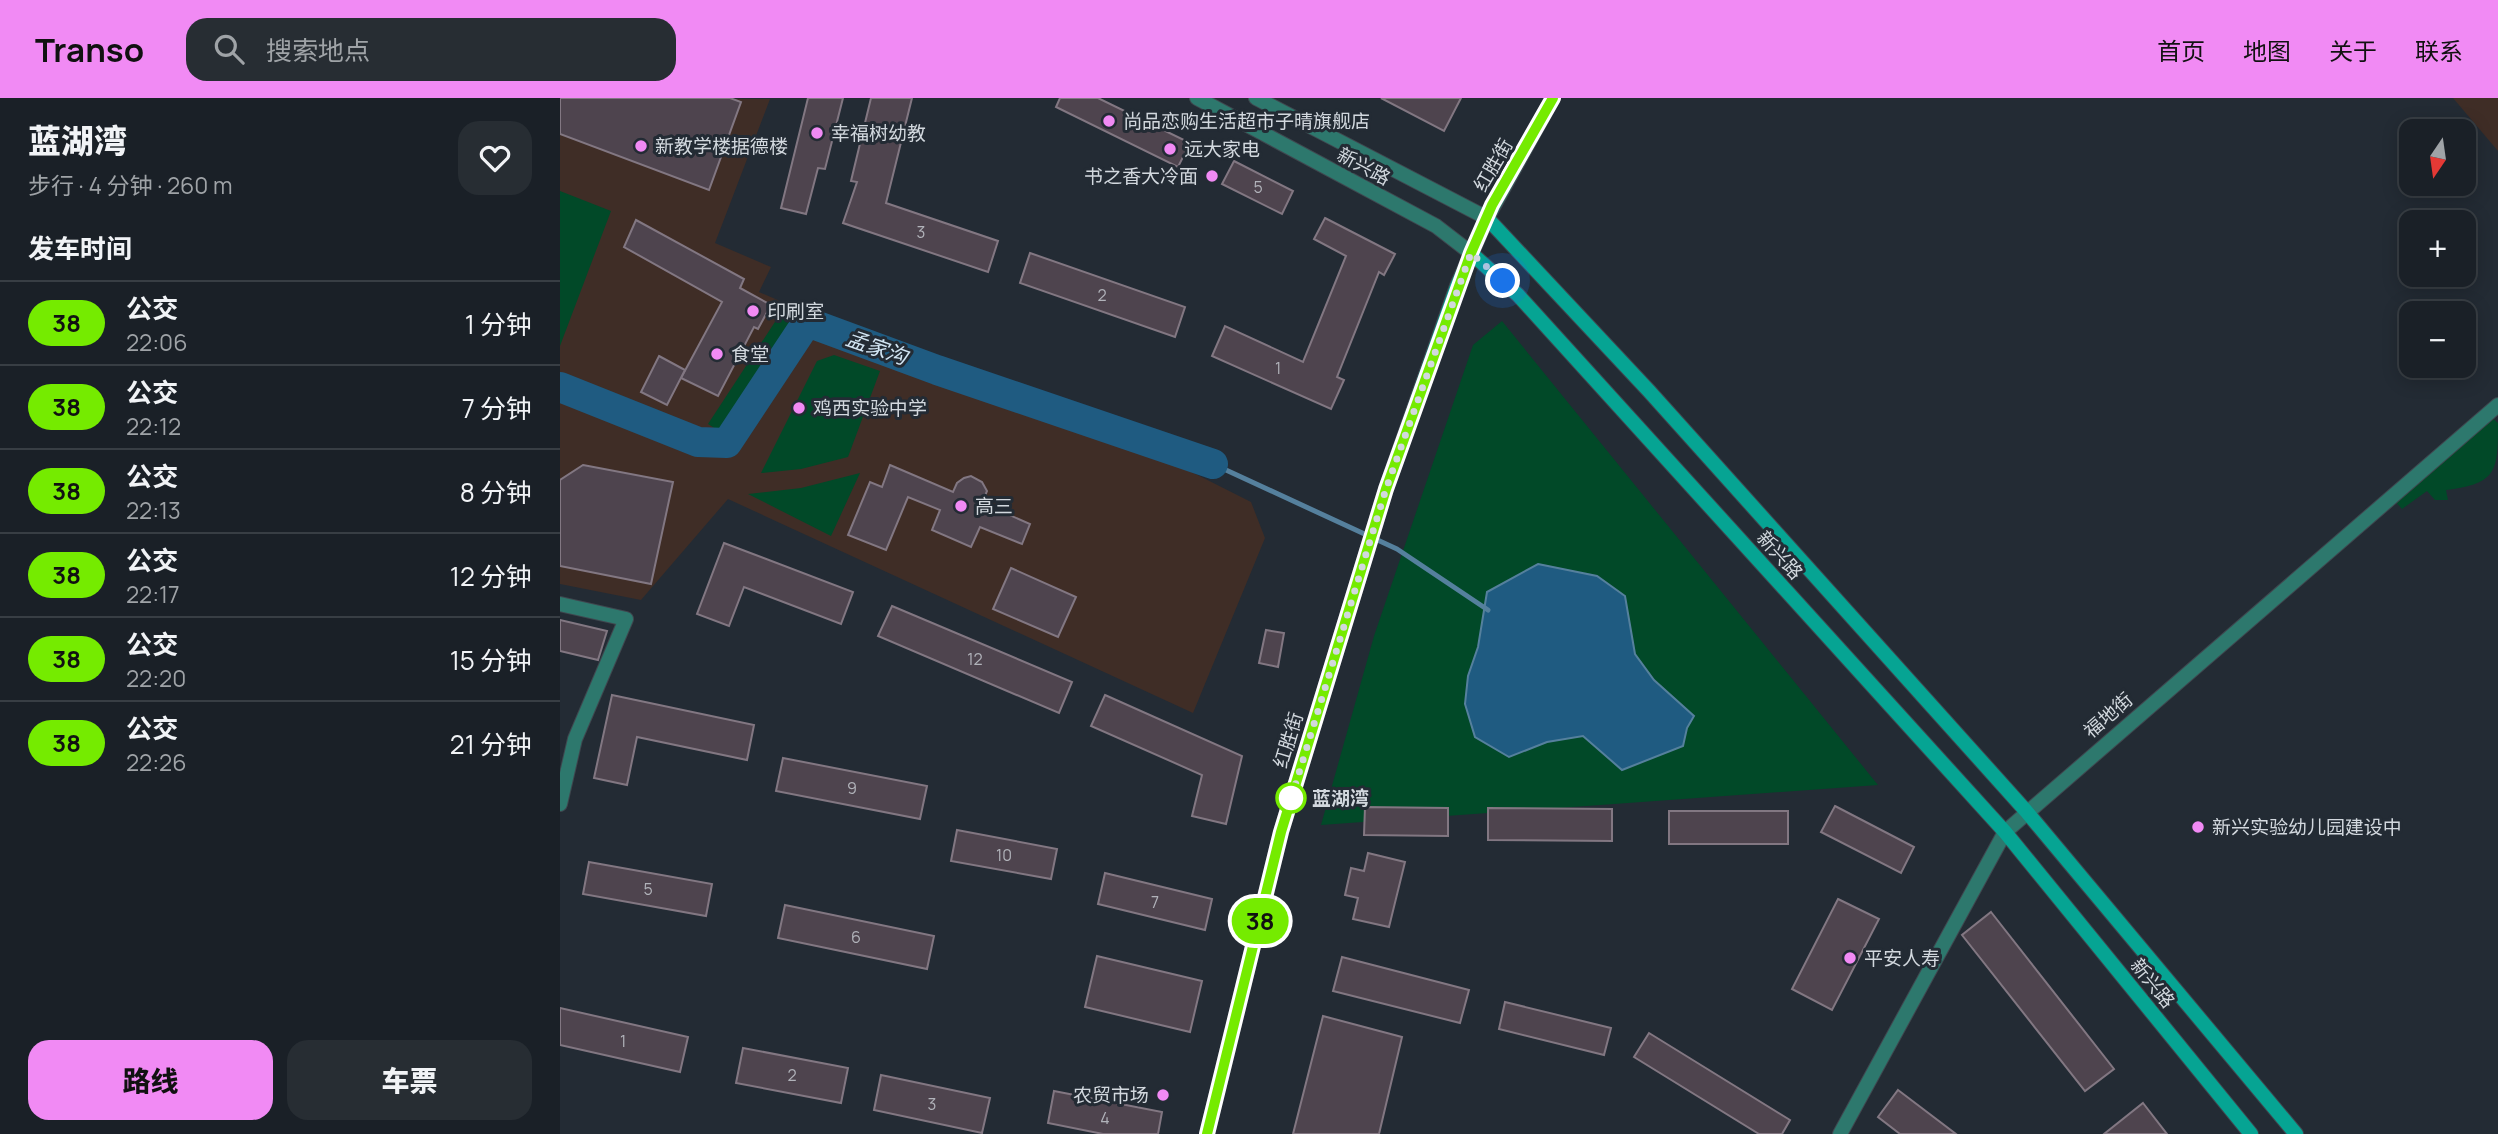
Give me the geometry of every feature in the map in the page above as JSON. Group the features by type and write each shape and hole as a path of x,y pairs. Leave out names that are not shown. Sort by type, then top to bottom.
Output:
{"main road":[{"name":"红胜街","path":"1386,489 1471,253 1487,218"},
{"name":"新兴路","path":"1487,218 1649,391 2026,811 2295,1134"},
{"name":"新兴路","path":"1471,253 1518,295 2005,832 2251,1134"}],"street":[{"name":"新兴路","path":"1197,98 1437,226 1471,253"},
{"name":"新兴路","path":"1256,98 1487,218"},
{"name":"红胜街","path":"1487,218 1553,98"},
{"name":"福地街","path":"1840,1134 2005,832 2026,811 2498,405"},
{"name":"红胜街","path":"1207,1134 1281,832 1349,602 1386,489"},
{"path":"560,604 626,619 575,739 561,796"}],"shaded area":[{"name":"鸡西实验中学","path":"560,98 770,99 715,243 771,267 759,292 780,301 807,322 1138,445 1251,502 1265,538 1193,713 728,499 641,600 560,584"},
{"path":"2453,98 2498,98 2498,151 2476,125 2476,119 2471,119"}],"green space":[{"path":"560,191 611,211 560,346"},
{"path":"788,302 805,311 724,434 708,424"},
{"name":"蓝湖湾","path":"1502,321 1878,785 1321,825 1374,636 1473,345"},
{"path":"834,355 880,371 848,457 801,469 761,473 817,361"},
{"path":"2490,416 2498,423 2497,452 2491,472 2485,479 2476,484 2446,490 2448,500 2435,500 2427,491 2402,509 2393,499"},
{"path":"860,473 831,536 748,494 801,488"}],"water":[{"path":"1538,564 1597,576 1625,596 1635,654 1654,680 1694,716 1687,728 1683,746 1622,770 1583,736 1547,742 1509,757 1475,737 1465,704 1468,676 1478,647 1487,592"}],"building":[{"path":"560,98 730,98 741,102 709,190 560,134"},
{"name":"幸福树幼教","path":"808,98 843,98 825,169 818,168 806,214 781,208"},
{"path":"871,98 912,98 886,203 998,241 988,272 843,223 857,182 851,181"},
{"path":"1060,98 1098,98 1190,143 1178,167 1056,107"},
{"path":"1381,98 1461,98 1444,131"},
{"path":"1234,161 1293,191 1282,214 1222,184"},
{"path":"1325,218 1395,254 1384,275 1379,272 1337,377 1344,380 1331,409 1212,356 1225,326 1303,362 1346,256 1314,239"},
{"path":"636,220 744,279 740,288 771,305 758,329 754,327 718,396 681,378 722,302 624,247"},
{"path":"1030,253 1185,307 1175,337 1020,283"},
{"path":"659,356 685,370 667,405 641,392"},
{"path":"583,465 673,482 651,584 560,566 560,480"},
{"path":"890,465 953,492 957,483 964,478 971,476 982,482 987,491 982,503 1030,524 1022,544 980,527 971,547 932,530 940,510 908,497 886,550 848,535 870,482 882,487"},
{"path":"724,543 853,592 841,624 744,587 729,626 697,614"},
{"path":"1011,568 1076,597 1058,637 993,609"},
{"path":"892,606 1072,682 1059,713 878,636"},
{"path":"560,620 607,631 598,660 560,651"},
{"path":"1266,630 1284,633 1278,667 1259,663"},
{"path":"612,695 754,725 747,760 637,737 627,785 594,778"},
{"path":"1105,695 1242,756 1226,824 1192,816 1202,775 1091,726"},
{"path":"783,758 927,786 920,819 776,791"},
{"path":"1835,806 1914,847 1901,873 1821,832"},
{"path":"1365,807 1448,808 1448,836 1364,835"},
{"path":"1488,808 1612,809 1612,841 1488,840"},
{"path":"1669,811 1788,811 1788,844 1669,844"},
{"path":"957,830 1057,849 1051,879 951,861"},
{"path":"1368,853 1405,862 1389,927 1353,919 1358,898 1345,895 1351,868 1364,871"},
{"path":"589,862 712,884 706,916 583,894"},
{"path":"1105,873 1212,899 1205,930 1098,904"},
{"path":"1838,899 1879,919 1832,1010 1792,989"},
{"path":"785,905 934,936 927,969 778,938"},
{"path":"1991,912 2114,1069 2085,1091 1962,935"},
{"path":"1097,956 1202,981 1190,1032 1085,1007"},
{"path":"1342,957 1469,990 1460,1023 1333,991"},
{"path":"1505,1002 1611,1028 1604,1055 1499,1029"},
{"path":"560,1008 688,1037 680,1072 560,1045"},
{"path":"1323,1016 1402,1037 1379,1134 1293,1134"},
{"path":"1649,1033 1790,1120 1782,1134 1759,1134 1634,1057"},
{"path":"743,1048 848,1068 841,1103 736,1083"},
{"path":"881,1075 990,1098 982,1133 874,1110"},
{"path":"1898,1090 1956,1134 1900,1134 1878,1117"},
{"path":"1054,1091 1162,1112 1158,1134 1103,1134 1048,1123"},
{"path":"2143,1103 2167,1134 2104,1134"}],"waterway":[{"name":"孟家沟","path":"560,387 698,442 727,443 807,322 937,370 1213,464"},
{"path":"1213,464 1397,549 1488,610"}],"bus line":[{"name":"38","path":"1207,1134 1281,832 1349,602 1386,489 1471,253 1492,205 1553,98"}],"place":[{"name":"尚品恋购生活超市子晴旗舰店","path":"1109,121"},
{"name":"幸福树幼教","path":"817,133"},
{"name":"新教学楼据德楼","path":"641,146"},
{"name":"远大家电","path":"1170,149"},
{"name":"书之香大冷面","path":"1212,176"},
{"name":"印刷室","path":"753,311"},
{"name":"食堂","path":"717,354"},
{"name":"鸡西实验中学","path":"799,408"},
{"name":"高三","path":"961,506"},
{"name":"蓝湖湾","path":"1291,798"},
{"name":"新兴实验幼儿园建设中","path":"2198,827"},
{"name":"平安人寿","path":"1850,958"},
{"name":"农贸市场","path":"1163,1095"}],"route":[{"path":"1291,798 1288,809 1349,602 1386,489 1471,253 1503,281"}]}
